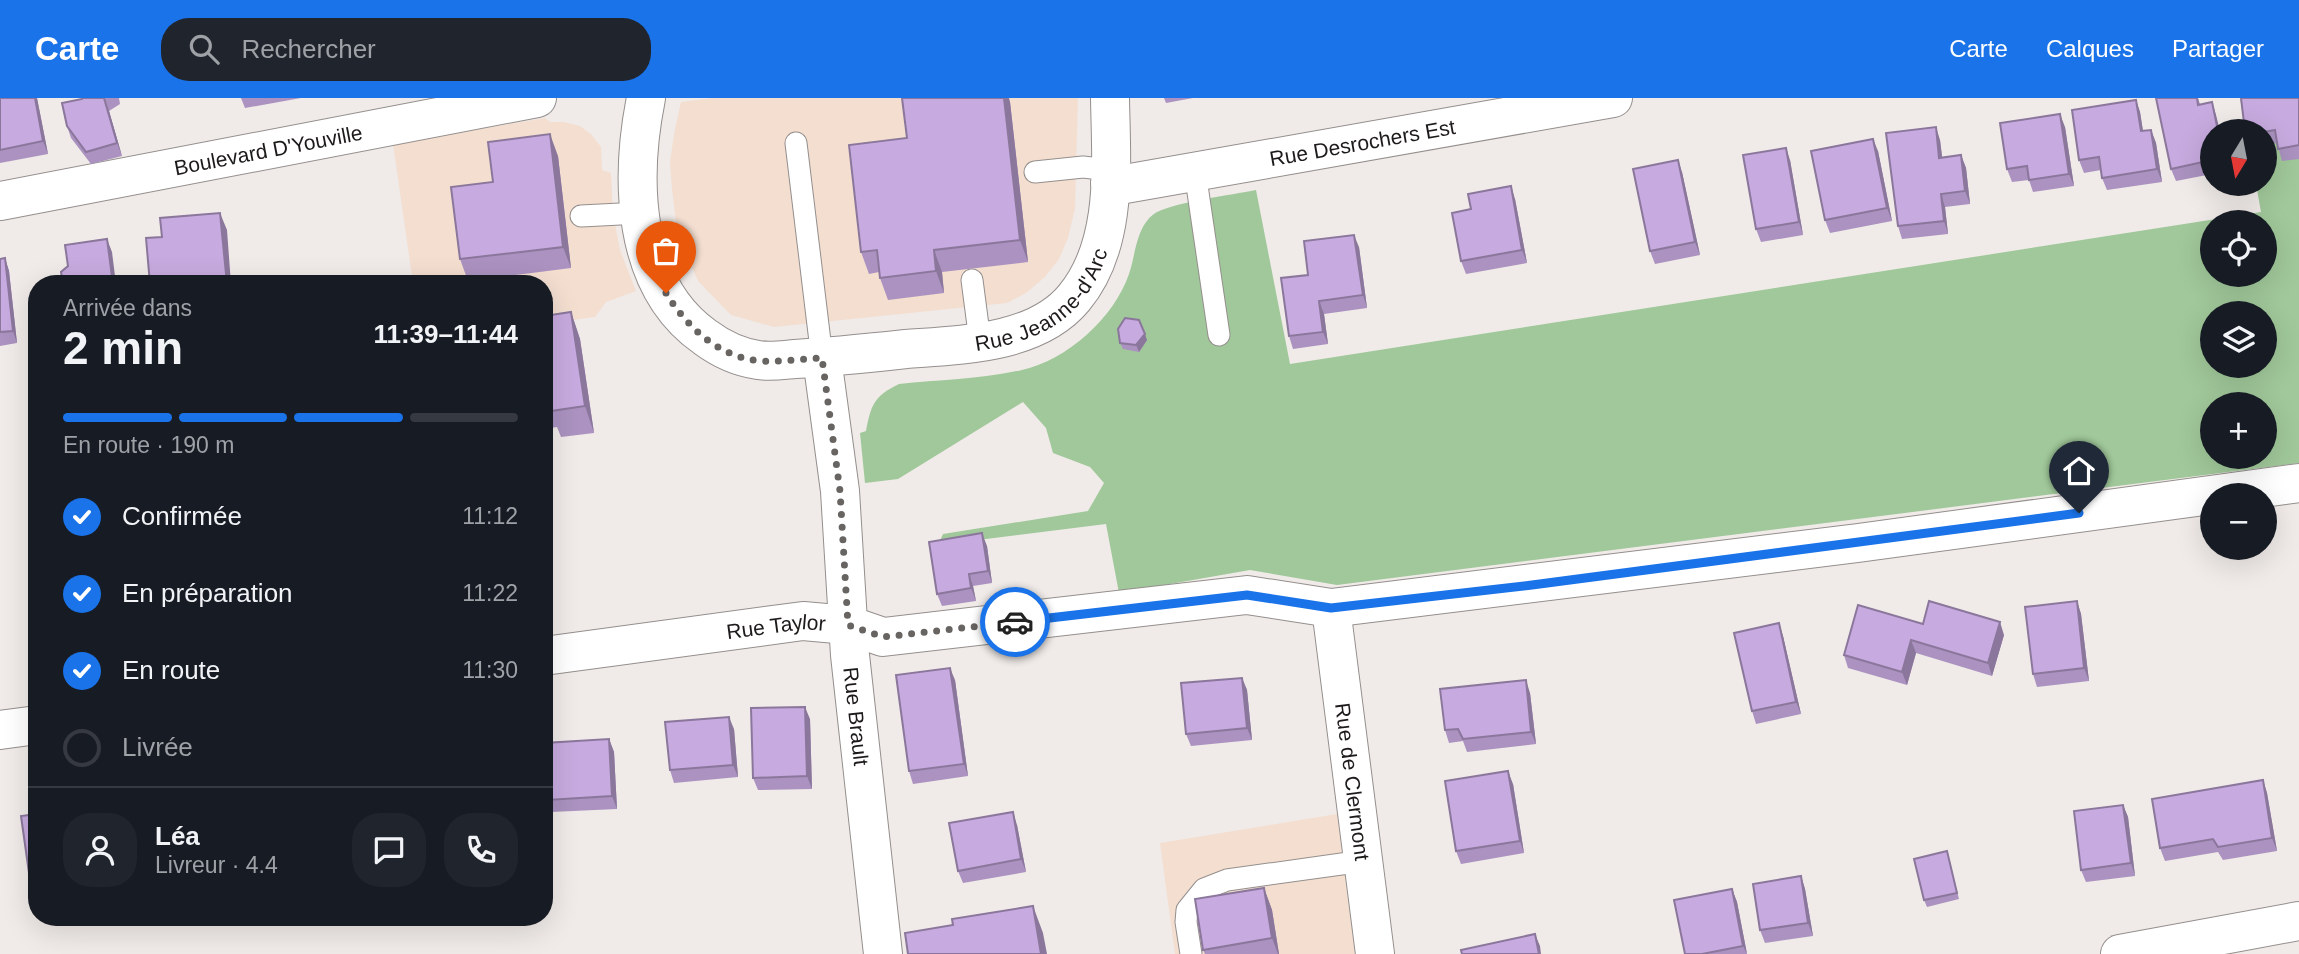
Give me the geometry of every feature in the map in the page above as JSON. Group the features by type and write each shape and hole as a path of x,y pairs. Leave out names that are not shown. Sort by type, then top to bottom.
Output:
{"street":[{"name":"Boulevard D'Youville","path":"0,201 537,98"},
{"path":"646,98 638,145 640,213 647,250 660,283 677,312 696,331 718,347 751,359 762,361 822,358"},
{"name":"Rue Jeanne-d'Arc","path":"822,358 980,341 1012,334 1051,318 1075,297 1100,253 1105,230 1110,176 1110,98"},
{"name":"Rue Desrochers Est","path":"1110,176 1125,184 1613,98"},
{"name":"Rue Brault","path":"822,358 840,491 848,625 883,954"},
{"name":"Rue Taylor","path":"553,655 803,621 848,625 883,637 1247,595 1331,608 1845,545 2299,483"},
{"name":"Rue de Clermont","path":"1331,608 1375,954"},
{"path":"0,730 28,726"},
{"path":"2120,954 2299,921"}],"lane":[{"path":"796,143 822,358"},
{"path":"1035,172 1083,167 1110,176"},
{"path":"1195,172 1219,335"},
{"path":"581,216 640,213"},
{"path":"972,280 980,341"},
{"path":"1191,954 1187,910 1204,888 1227,880 1363,861"}],"shaded area":[{"path":"713,98 1078,98 1075,208 1068,238 1059,259 1045,277 1026,293 1007,303 774,327 731,315 698,281 676,222 672,189 670,162 681,102"},
{"path":"545,118 550,122 580,126 591,134 601,147 602,170 611,173 613,214 620,250 636,291 606,302 595,317 553,323 553,275 412,275 393,144"},
{"path":"1337,814 1355,954 1175,954 1160,843"}],"green space":[{"path":"2240,98 2299,98 2299,463 2277,466 2277,392 2200,392 2200,469 2252,469 1337,585 1250,570 1119,593 1106,524 938,545 943,534 1088,511 1104,483 1090,467 1053,453 1046,428 1023,402 898,479 865,483 860,433 866,431 872,408 879,397 899,384 1007,373 1039,365 1056,357 1087,335 1112,306 1129,274 1138,240 1150,217 1177,205 1205,199 1256,190 1290,364 2200,222 2200,287 2277,287 2277,210 2261,210 2258,196 2277,196 2277,119 2244,119"}],"building":[{"path":"0,98 35,98 43,141 0,150"},
{"path":"82,98 104,98 117,143 86,152 67,126 62,103"},
{"path":"902,98 1004,98 1020,240 934,250 936,271 880,278 877,250 861,252 849,145 907,138"},
{"path":"2156,98 2197,98 2198,105 2212,102 2216,119 2200,119 2200,163 2171,169"},
{"path":"2241,98 2299,98 2299,145 2278,149 2277,119 2244,119"},
{"path":"2136,100 2141,131 2151,130 2157,169 2102,178 2099,157 2079,160 2072,110"},
{"path":"2060,114 2069,174 2029,180 2027,166 2007,169 2000,123"},
{"path":"1936,127 1939,158 1961,155 1965,191 1941,194 1944,221 1898,226 1886,133"},
{"path":"550,134 563,247 460,259 451,187 493,182 488,142"},
{"path":"1873,139 1887,208 1825,220 1811,151"},
{"path":"1786,148 1799,222 1756,229 1743,155"},
{"path":"1678,160 1695,242 1650,251 1633,169"},
{"path":"1511,186 1522,250 1461,261 1452,213 1471,209 1468,194"},
{"path":"220,213 226,275 149,275 146,238 162,237 160,218"},
{"path":"1354,235 1363,295 1319,301 1323,332 1289,336 1281,278 1308,275 1304,241"},
{"path":"107,239 112,275 62,275 61,272 68,266 65,245"},
{"path":"5,258 13,331 0,332 0,259"},
{"path":"571,312 585,406 553,411 553,315"},
{"path":"1125,318 1139,320 1145,334 1136,345 1120,343 1118,329"},
{"path":"982,533 988,571 969,574 971,588 937,594 929,542"},
{"path":"1929,601 2000,622 1988,663 1911,640 1902,672 1844,655 1858,605 1923,624"},
{"path":"2077,601 2084,668 2033,674 2025,607"},
{"path":"1779,623 1796,702 1752,711 1734,633"},
{"path":"950,668 964,764 909,771 896,675"},
{"path":"1242,678 1247,728 1186,734 1181,683"},
{"path":"1526,680 1531,732 1463,739 1458,729 1445,730 1440,689"},
{"path":"805,707 807,776 753,778 751,708"},
{"path":"729,717 733,765 670,770 665,722"},
{"path":"609,739 612,796 553,800 553,742"},
{"path":"1508,771 1520,841 1456,851 1445,781"},
{"path":"2263,780 2272,838 2218,847 2213,839 2160,848 2152,799"},
{"path":"2123,805 2131,863 2081,870 2074,811"},
{"path":"1013,812 1021,859 958,871 949,823"},
{"path":"28,815 28,866 21,816"},
{"path":"1947,851 1957,893 1924,900 1914,859"},
{"path":"1801,876 1808,923 1760,930 1753,884"},
{"path":"1264,888 1272,938 1203,950 1195,899"},
{"path":"1732,889 1743,946 1702,954 1685,954 1674,900"},
{"path":"1033,906 1041,954 908,954 905,933 953,925 952,919"},
{"path":"1535,934 1539,954 1462,954 1461,950"}],"way so far":[{"path":"666,293 677,312 696,331 718,347 762,361 822,358 840,491 848,625 883,637 1015,622"}],"route":[{"path":"1015,622 1247,595 1331,608 1532,585 2079,513"}]}
